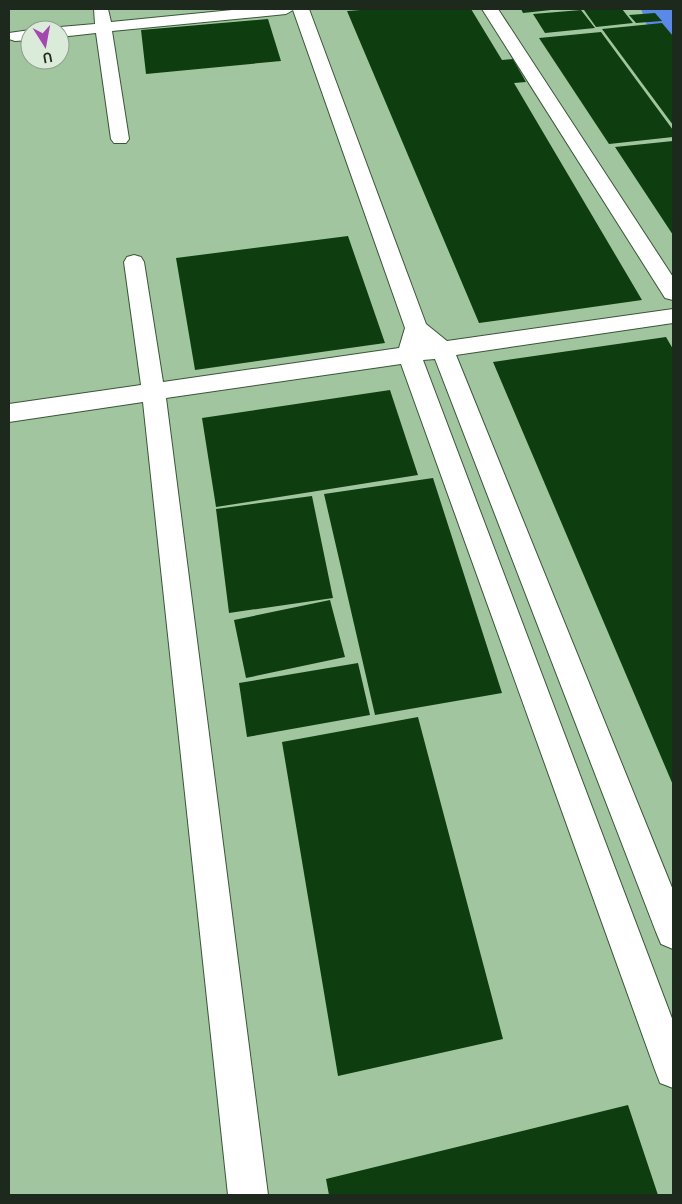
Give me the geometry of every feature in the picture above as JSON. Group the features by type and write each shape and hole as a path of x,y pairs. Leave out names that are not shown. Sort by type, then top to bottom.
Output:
{"lane":[{"path":"101,9 120,139"},
{"path":"70,31 286,9"},
{"path":"301,9 412,341 510,625 673,1070"},
{"path":"490,9 673,293"},
{"path":"134,262 153,390 248,1195"},
{"path":"9,413 153,390 412,341 443,350 673,316"},
{"path":"443,350 673,932"},
{"path":"510,625 548,618"}],"shaded area":[{"path":"9,9 673,9 673,1195 9,1195"}],"building":[{"path":"374,9 471,9 502,60 513,59 526,82 514,83 642,300 479,323 347,11"},
{"path":"521,9 551,9 551,10 523,13"},
{"path":"622,9 633,23 596,27 584,10"},
{"path":"581,10 595,28 545,33 533,14"},
{"path":"655,13 662,21 636,23 629,15"},
{"path":"268,19 281,61 146,74 141,30"},
{"path":"662,23 673,36 673,125 602,29"},
{"path":"601,32 673,130 673,137 609,144 539,38"},
{"path":"673,141 673,235 615,147"},
{"path":"348,236 385,343 195,370 176,258"},
{"path":"666,337 673,349 673,785 493,362"},
{"path":"390,390 418,475 216,507 202,418"},
{"path":"433,478 502,693 375,715 324,494"},
{"path":"312,496 333,598 229,613 216,509"},
{"path":"330,600 345,657 246,678 234,620"},
{"path":"358,663 370,715 247,737 239,683"},
{"path":"418,717 503,1039 338,1076 282,742"},
{"path":"628,1105 658,1195 329,1195 326,1179"}],"waterway":[{"path":"657,9 662,23 673,40"}]}
